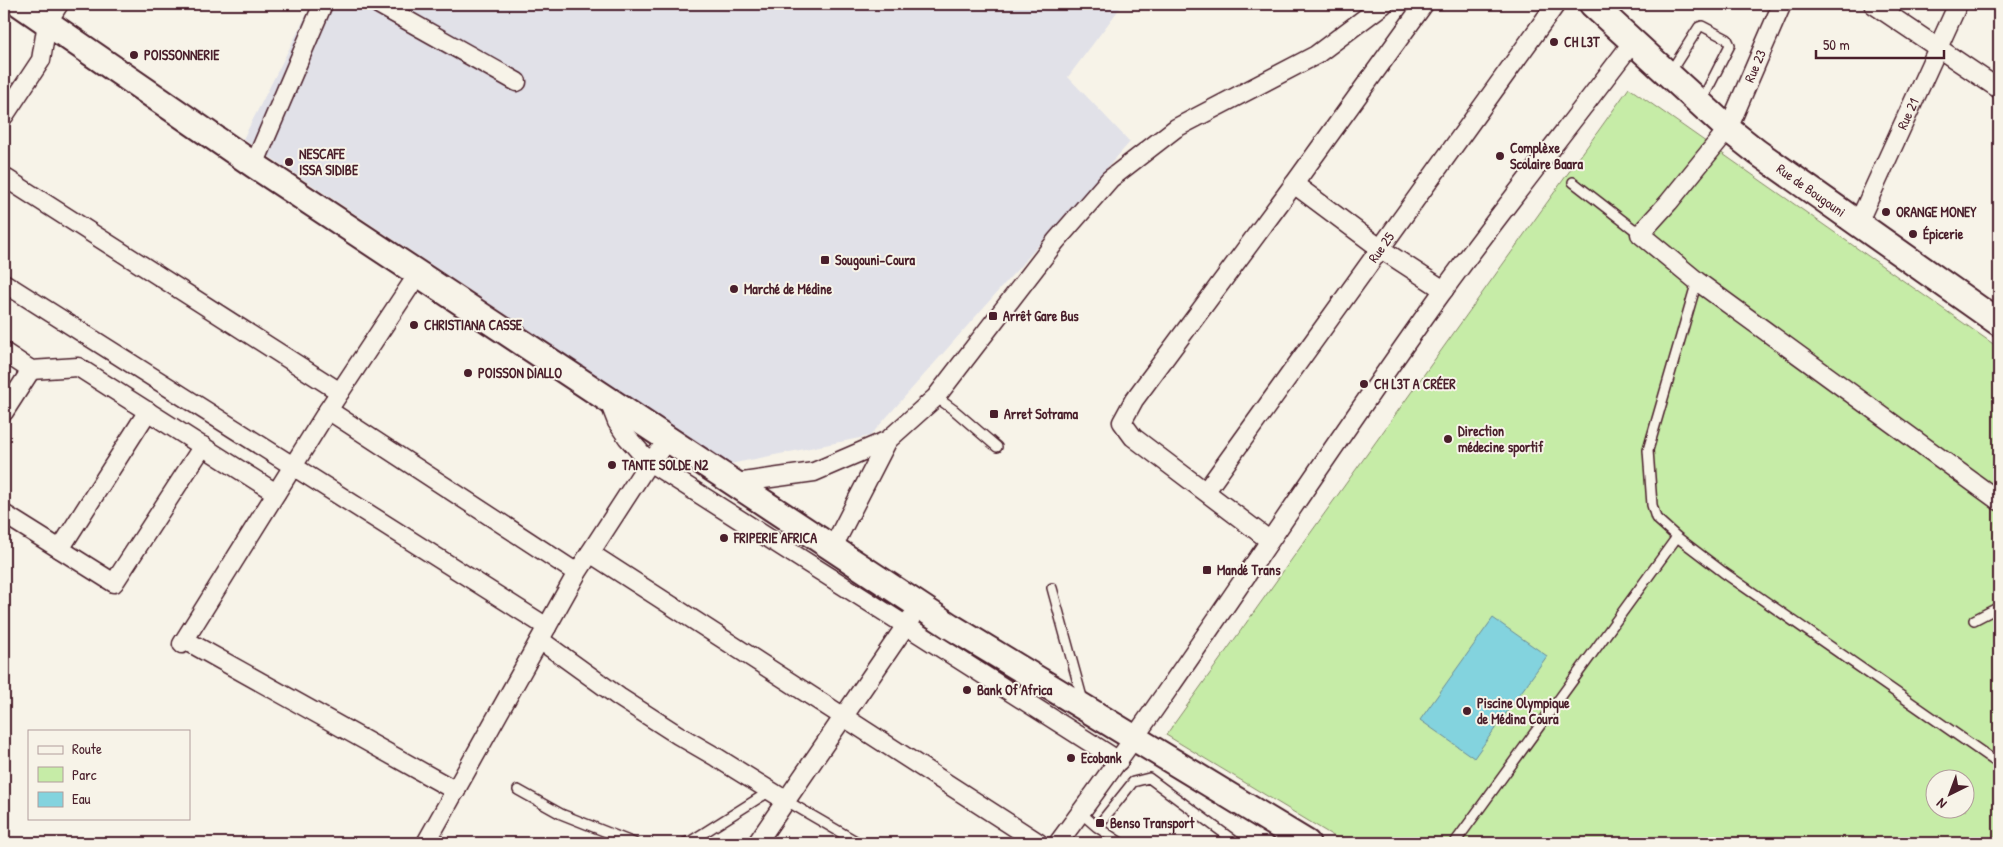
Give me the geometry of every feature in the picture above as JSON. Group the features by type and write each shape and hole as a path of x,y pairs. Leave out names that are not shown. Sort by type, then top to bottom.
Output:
{"street":[{"path":"20,4 53,13 254,165 950,626 1307,843"},
{"path":"254,165 323,4"},
{"path":"378,4 517,82"},
{"path":"736,483 814,472 888,440 936,397 1056,241 1110,180 1176,128 1316,55 1384,4"},
{"path":"1269,540 1133,437 1122,422 1134,400 1424,4"},
{"name":"Rue 25","path":"1206,492 1556,4"},
{"name":"Rue de Bougouni","path":"1592,4 1632,43 1728,129 1999,323"},
{"name":"Rue 23","path":"1640,234 1669,202 1728,129 1782,4"},
{"path":"1873,4 1999,89"},
{"name":"Rue 21","path":"1858,223 1958,4"},
{"path":"4,116 41,60 53,13"},
{"path":"1058,843 1135,739 1269,540 1444,290 1632,43"},
{"path":"4,178 340,392"},
{"path":"1294,184 1381,249 1444,290"},
{"path":"1640,234 1697,281 1999,501"},
{"path":"418,274 328,410 183,642 456,791"},
{"path":"4,283 292,467 544,634 619,697 778,795"},
{"path":"4,352 31,370 78,367 276,492"},
{"path":"4,412 9,391 31,370"},
{"path":"608,399 617,422 627,437 649,462 1119,761"},
{"path":"328,410 577,574"},
{"path":"60,549 148,412"},
{"path":"426,843 577,574 649,462 670,440"},
{"path":"833,547 888,440"},
{"path":"4,514 114,583 203,446"},
{"path":"590,553 1039,843"},
{"path":"757,843 778,795 844,717 920,605"}],"lane":[{"path":"1668,75 1696,28 1702,26 1727,39 1730,45 1700,104"},
{"path":"1573,182 1640,234"},
{"path":"1697,281 1648,450 1652,505 1656,518 1677,537 1723,572 1999,764"},
{"path":"936,397 997,447"},
{"path":"1456,842 1677,537"},
{"path":"1052,588 1085,709"},
{"path":"1974,620 1999,607"},
{"path":"1097,827 1133,782 1149,778 1237,843"},
{"path":"518,790 562,814 634,843"},
{"path":"685,843 778,795 859,843"},
{"path":"1080,813 1121,843"}],"shaded area":[{"name":"Marché de Médine","path":"312,4 1123,4 1068,77 1130,142 870,436 730,464 243,139"}],"green space":[{"path":"1629,88 1999,348 1999,843 1345,843 1166,735"}],"water":[{"path":"1493,618 1547,656 1474,758 1420,720"}],"place":[{"name":"CH L3T","path":"1554,42"},
{"name":"POISSONNERIE","path":"134,55"},
{"name":"Complèxe Scolaire Baara","path":"1500,156"},
{"name":"NESCAFE ISSA SIDIBE","path":"289,162"},
{"name":"ORANGE MONEY","path":"1886,212"},
{"name":"Épicerie","path":"1913,234"},
{"name":"Sougouni-Coura","path":"825,260"},
{"name":"Marché de Médine","path":"734,289"},
{"name":"Arrêt Gare Bus","path":"993,316"},
{"name":"CHRISTIANA CASSE","path":"414,325"},
{"name":"POISSON DIALLO","path":"468,373"},
{"name":"CH L3T A CRÉER","path":"1364,384"},
{"name":"Arret Sotrama","path":"994,414"},
{"name":"Direction médecine sportif","path":"1448,439"},
{"name":"TANTE SOLDE N2","path":"612,465"},
{"name":"FRIPERIE AFRICA","path":"724,538"},
{"name":"Mandé Trans","path":"1207,570"},
{"name":"Bank Of Africa","path":"967,690"},
{"name":"Piscine Olympique de Médina Coura","path":"1467,711"},
{"name":"Ecobank","path":"1071,758"},
{"name":"Benso Transport","path":"1100,823"}]}
